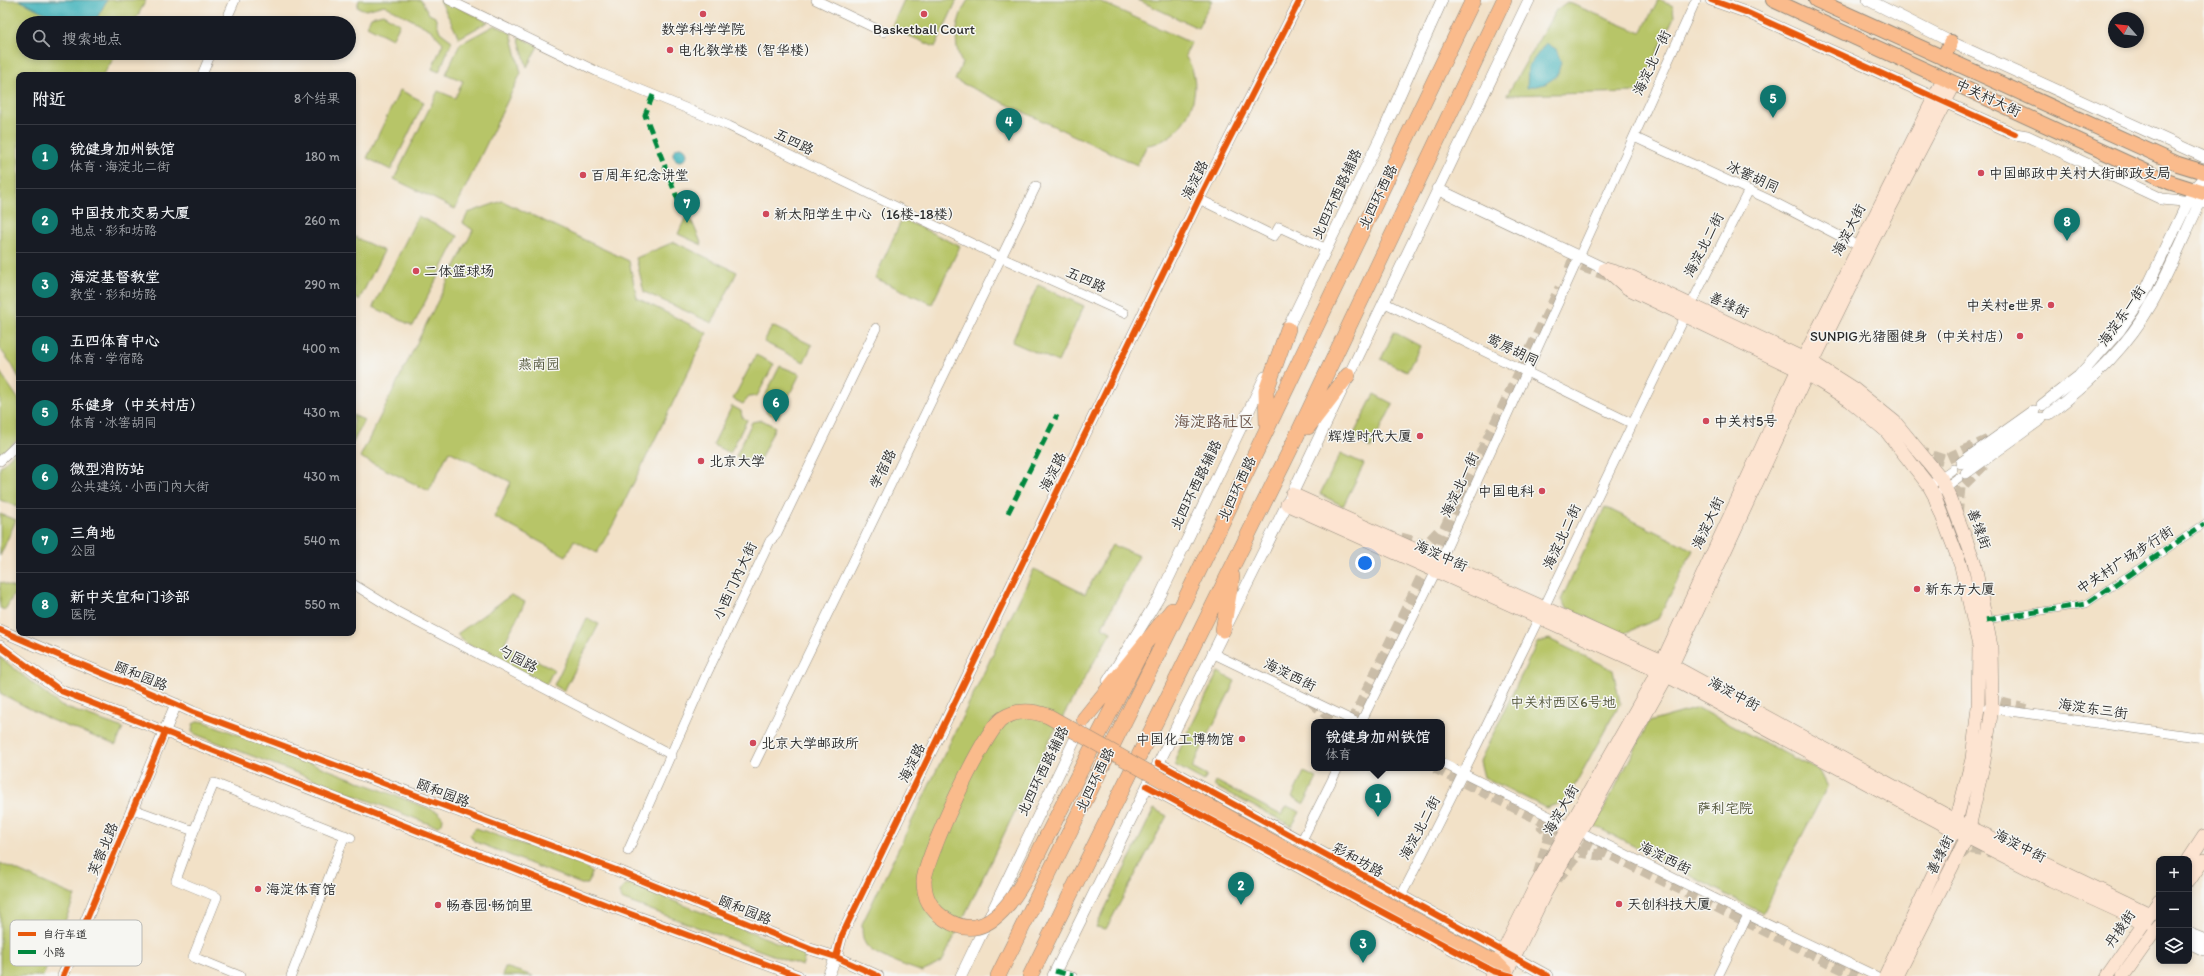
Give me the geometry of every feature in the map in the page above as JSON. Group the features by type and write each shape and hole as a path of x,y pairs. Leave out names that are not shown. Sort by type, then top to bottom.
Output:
{"highway":[{"name":"北四环西路","path":"998,976 1194,581 1473,0"},
{"name":"北四环西路","path":"1030,976 1290,450 1504,0"},
{"path":"1267,427 1266,391 1288,329"},
{"path":"1290,450 1348,375"},
{"path":"1223,630 1235,560"},
{"path":"1084,719 1143,648 1194,581"},
{"path":"1143,648 1047,836 1013,900 994,918 976,927 966,927 945,919 928,902 924,881 932,848 987,735 1001,719 1018,712 1035,711 1048,716 1300,858 1503,968"}],"main road":[{"name":"中关村大街","path":"1773,0 1950,80 2199,197"},
{"name":"中关村大街","path":"1816,0 2178,164 2204,172"},
{"path":"1943,58 1951,42"},
{"name":"海淀大街","path":"1805,366 1874,238 1950,80"},
{"name":"海淀大街","path":"1503,968 1535,887 1575,829 1664,668 1805,366 1859,246 1940,100"},
{"name":"善缘街","path":"1605,269 1632,276 1687,310 1854,389 1895,422 1943,482 1974,561 1991,646 1992,708 1984,761 1968,832 1897,976"},
{"name":"善缘街","path":"1805,366 1886,431 1932,491 1961,566 1979,646 1978,707 1972,758 1956,826 1884,976"},
{"name":"海淀中街","path":"1289,499 1664,668 1956,826 2155,923"},
{"path":"2191,856 2204,836"},
{"path":"2192,877 2204,859"},
{"name":"丹棱街","path":"2107,976 2155,923"},
{"name":"丹棱街","path":"2123,976 2155,923"}],"street":[{"path":"228,16 235,0"},
{"name":"五四路","path":"449,0 598,72 729,126 1002,258 1124,313"},
{"path":"816,0 883,32"},
{"name":"海淀路","path":"828,976 836,957 842,935 1199,199 1300,0"},
{"name":"北四环西路辅路","path":"962,976 1084,719 1160,594 1327,249 1442,0"},
{"path":"1152,788 1158,763 1289,499 1529,0"},
{"name":"海淀北一街","path":"1362,719 1438,566 1696,0"},
{"path":"1711,0 1748,13 2015,134 2026,136 2162,199 2199,197"},
{"path":"1868,0 1951,42 2204,157"},
{"path":"203,72 209,60"},
{"name":"冰窖胡同","path":"1634,137 1748,190 1859,246"},
{"name":"海淀东一街","path":"1932,491 2041,412 2087,384 2128,338 2152,303 2199,197 2204,177"},
{"name":"学宿路","path":"755,764 1036,186"},
{"name":"善缘街","path":"1437,189 1605,269"},
{"name":"海淀北二街","path":"1401,896 1464,774 1631,424 1748,190"},
{"path":"1199,199 1274,236 1279,227 1327,249"},
{"path":"1859,246 1874,238"},
{"name":"莺房胡同","path":"1384,302 1631,424"},
{"name":"小西门内大街","path":"628,851 672,755 708,671 770,540 776,536 876,328"},
{"path":"0,461 16,445"},
{"name":"中关村广场步行街","path":"1986,620 2086,604 2204,524"},
{"name":"勺园路","path":"356,586 398,612 672,755"},
{"name":"颐和园路","path":"0,630 176,704 616,870 810,949 836,957 878,976"},
{"path":"0,646 62,691 617,909 798,976"},
{"name":"海淀西街","path":"1212,653 1350,719"},
{"name":"芙蓉北路","path":"86,920 176,704"},
{"name":"海淀东三街","path":"1978,707 2204,738"},
{"name":"彩和坊路","path":"1158,763 1168,770 1401,896 1503,968"},
{"name":"海淀西街","path":"1445,764 1748,915 1876,976"},
{"path":"1073,976 1054,973 1152,788 1162,771 1168,770"},
{"path":"1301,842 1336,771"},
{"path":"240,976 193,957 217,897 176,880 214,783 348,837 290,976"},
{"name":"彩和坊路","path":"1152,788 1503,968 1548,976"},
{"path":"133,809 194,831"},
{"path":"1718,976 1748,915"},
{"path":"2192,934 2204,939"},
{"path":"2192,945 2204,950"},
{"name":"芙蓉北路","path":"63,976 67,966"}],"green space":[{"path":"0,0 146,0 138,16 16,16 16,60 113,60 105,72 16,72 16,372 0,349"},
{"path":"359,0 421,0 429,14 435,17 440,32 452,41 439,72 432,69 443,43 431,30 384,5 366,10 357,7"},
{"path":"440,0 443,0 488,22 459,38"},
{"name":"Basketball Court","path":"904,0 957,0 935,47 891,28"},
{"path":"968,0 1097,0 1191,43 1185,56 1192,69 1195,82 1194,97 1190,111 1173,134 1161,141 1147,145 1137,165 955,80 962,63 957,48 956,39 958,23"},
{"path":"1138,0 1212,0 1198,28"},
{"path":"1658,0 1673,6 1674,17 1639,92 1507,95 1556,10 1567,2 1641,33"},
{"path":"383,14 400,24 392,39 367,26 371,17"},
{"path":"495,25 511,33 521,73 455,209 394,179 438,91 455,98 463,81 446,74 460,44"},
{"path":"518,36 538,46 527,67"},
{"path":"400,90 424,102 391,170 367,158"},
{"name":"燕南园","path":"502,201 629,261 637,298 707,333 614,523 597,553 574,540 566,556 494,517 511,482 449,451 429,491 360,457 473,230 463,223 468,213"},
{"path":"688,212 702,245 678,234"},
{"name":"二体篮球场","path":"418,216 458,236 413,326 373,307"},
{"path":"902,219 960,246 932,304 875,278"},
{"path":"356,237 384,251 359,300 356,298"},
{"path":"674,242 737,272 712,323 644,292 636,258"},
{"path":"1038,285 1084,306 1058,362 1012,342"},
{"path":"772,326 812,345 804,362 764,342"},
{"path":"1394,332 1420,346 1407,372 1381,359"},
{"path":"756,355 774,364 757,396 749,397 743,404 733,399"},
{"path":"780,366 800,374 778,417 767,413 764,398"},
{"path":"0,372 16,396 16,441 0,457"},
{"path":"1374,394 1393,404 1371,448 1352,438"},
{"path":"732,406 741,411 742,417 747,420 730,453 713,445"},
{"path":"356,416 364,420 356,437"},
{"path":"762,420 775,427 757,466 736,456 752,422"},
{"path":"16,451 16,506 0,500 0,467"},
{"path":"1341,453 1364,464 1343,506 1320,494"},
{"path":"1605,507 1693,550 1658,619 1622,634 1566,607 1561,600"},
{"path":"0,514 16,520 0,556"},
{"path":"1112,545 1139,556 1102,627 1111,632 1050,739 942,962 922,972 892,961 870,949 866,945 862,935 862,924 1034,569 1085,594"},
{"path":"0,582 16,589 16,591 5,610 0,608"},
{"path":"511,595 525,602 504,644 554,669 546,685 465,643 457,634"},
{"path":"587,618 599,624 564,691 554,685"},
{"name":"中关村西区6号地","path":"1549,639 1613,670 1620,703 1566,801 1546,808 1484,777 1480,761 1537,643"},
{"path":"0,657 61,706 123,728 116,745 51,720 0,693"},
{"path":"1218,672 1235,681 1192,768 1207,776 1204,781 1175,765 1176,757"},
{"name":"萨利宅院","path":"1698,708 1819,771 1827,787 1762,913 1595,826 1649,722"},
{"path":"199,721 205,722 438,812 443,818 442,824 438,826 432,825 195,734 192,732 193,724"},
{"path":"1304,772 1317,778 1304,804 1292,797"},
{"path":"1216,781 1281,815 1287,806 1300,812 1292,826 1214,786"},
{"path":"1154,809 1167,816 1106,929 1096,927"},
{"path":"476,828 585,866 592,873 588,884 581,884 474,841 470,834"},
{"path":"0,863 75,896 65,920 10,920 10,966 47,966 43,976 0,976"},
{"path":"631,884 806,954 802,966 621,899 619,892 625,885"},
{"path":"505,967 533,976 502,976"}],"water":[{"path":"19,0 107,0 98,16 51,16"},
{"path":"1546,43 1556,49 1561,62 1557,76 1545,84 1527,88 1528,67"},
{"path":"677,147 683,147 687,151 687,157 683,161 677,161 673,157 673,151"}],"tunnel":[{"path":"1570,269 1572,263 1612,277"},
{"path":"1353,719 1560,288"},
{"path":"1917,451 1944,460 1988,440"},
{"path":"1957,515 1960,488 1987,462"},
{"path":"1933,485 1945,501 1961,549"},
{"path":"1401,538 1426,545 1440,530"},
{"path":"1989,691 1998,702 2032,711"},
{"path":"1311,701 1332,719"},
{"path":"1441,771 1857,976"},
{"path":"1538,875 1550,833 1540,824"},
{"path":"1928,900 1958,839 1962,825"},
{"path":"1958,857 1968,848 1991,852"},
{"path":"1557,879 1580,852 1606,856"}],"marked path":[{"path":"653,95 645,115 680,205 688,209"},
{"path":"1008,513 1057,415"},
{"path":"1986,620 2086,604 2204,524"},
{"path":"1055,971 1073,976"}],"cycle path":[{"path":"836,957 842,935 1199,199 1300,0"},
{"path":"1711,0 1748,13 2015,134"},
{"path":"0,630 193,712 616,870 810,949 836,957 878,976"},
{"path":"0,646 61,691 617,909 798,976"},
{"path":"86,920 165,732"},
{"path":"1158,763 1548,976"},
{"path":"1147,786 1493,971 1512,976"},
{"path":"63,976 67,966"}],"place":[{"name":"数学科学学院","path":"703,14"},
{"name":"Basketball Court","path":"924,14"},
{"name":"电化教学楼（智华楼）","path":"670,50"},
{"name":"乐健身（中关村店）","path":"1773,118"},
{"name":"五四体育中心","path":"1009,141"},
{"name":"中国邮政中关村大街邮政支局","path":"1981,173"},
{"name":"百周年纪念讲堂","path":"583,175"},
{"name":"新太阳学生中心（16楼-18楼）","path":"766,214"},
{"name":"三角地","path":"687,223"},
{"name":"新中关宜和门诊部","path":"2067,241"},
{"name":"二体篮球场","path":"416,271"},
{"name":"中关村e世界","path":"2051,305"},
{"name":"SUNPIG光猪圈健身（中关村店）","path":"2020,336"},
{"name":"中关村5号","path":"1706,421"},
{"name":"微型消防站","path":"776,422"},
{"name":"辉煌时代大厦","path":"1420,436"},
{"name":"北京大学","path":"701,461"},
{"name":"中国电科","path":"1542,491"},
{"name":"新东方大厦","path":"1917,589"},
{"name":"中国化工博物馆","path":"1242,739"},
{"name":"北京大学邮政所","path":"753,743"},
{"name":"锐健身加州铁馆","path":"1378,817"},
{"name":"海淀体育馆","path":"258,889"},
{"name":"天创科技大厦","path":"1619,904"},
{"name":"畅春园·畅饷里","path":"438,905"},
{"name":"中国技术交易大厦","path":"1241,905"},
{"name":"海淀基督教堂","path":"1363,963"}],"district":[{"name":"海淀路社区","path":"1214,421"}]}
